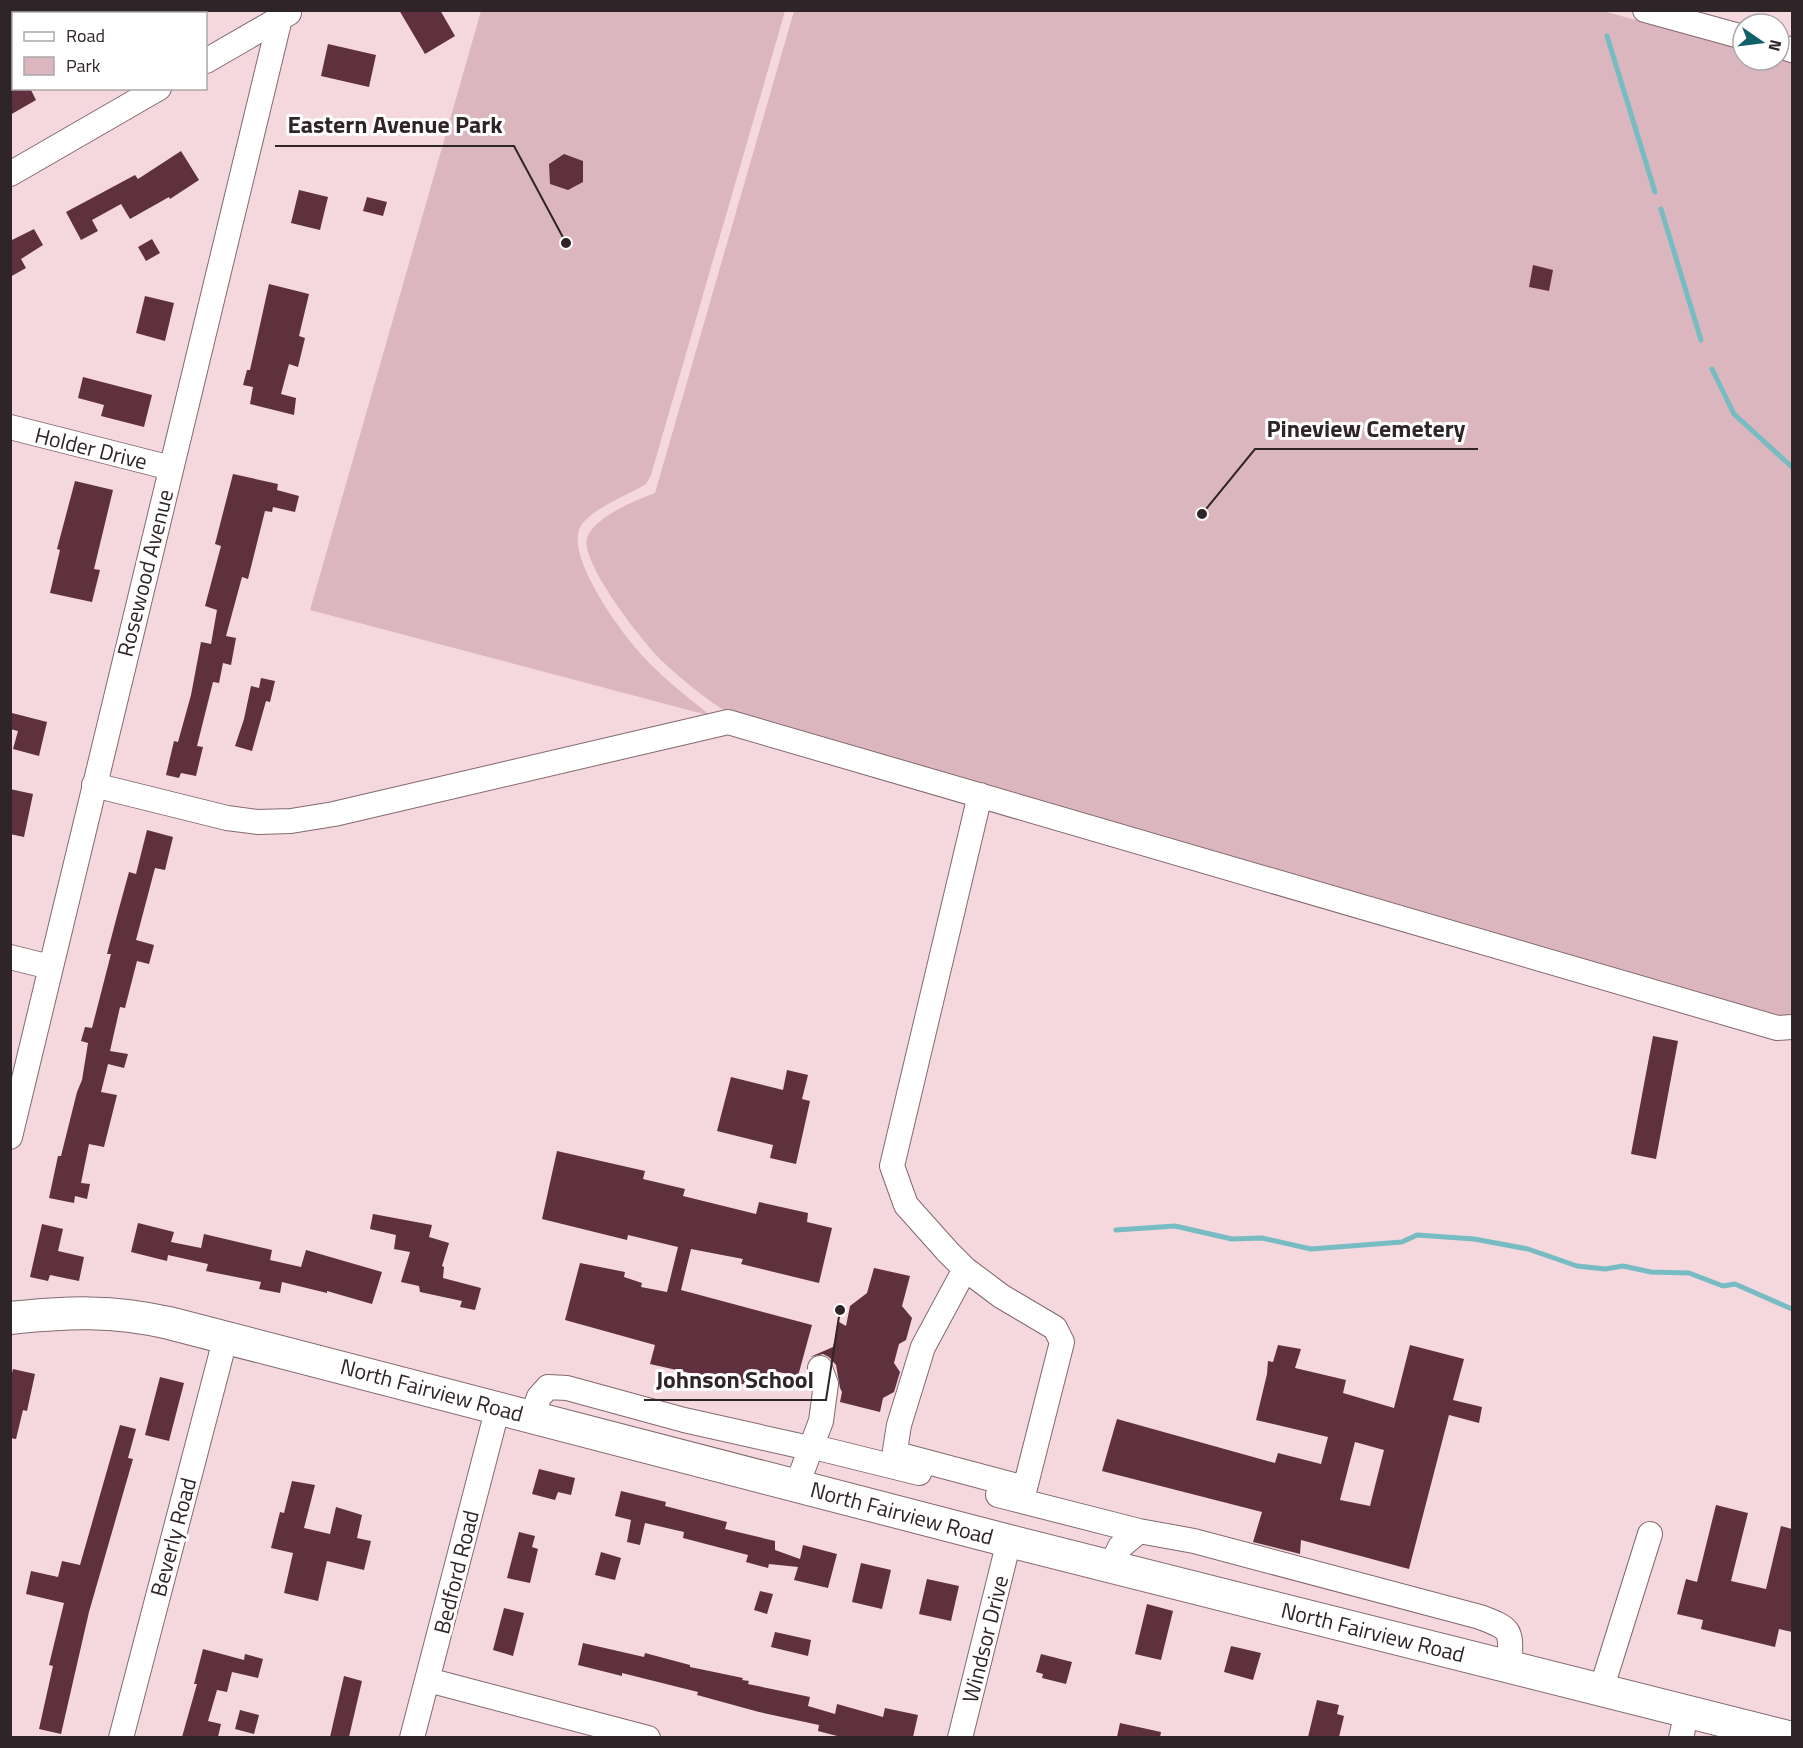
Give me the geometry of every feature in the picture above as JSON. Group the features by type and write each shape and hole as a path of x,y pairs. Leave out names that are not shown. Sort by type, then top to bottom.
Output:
{"main road":[{"name":"North Fairview Road","path":"10,1318 59,1313 134,1315 226,1336 1009,1541 1601,1690 1684,1724 1792,1737"}],"street":[{"path":"1645,10 1731,34"},
{"path":"207,60 286,13"},
{"name":"Rosewood Avenue","path":"10,1137 171,468 286,13"},
{"path":"10,174 156,90"},
{"name":"Holder Drive","path":"10,428 171,468"},
{"path":"94,785 227,818 258,822 291,821 334,814 728,722 1777,1028 1792,1027"},
{"path":"965,1269 923,1347 899,1425 895,1450 901,1455 1025,1488 1062,1342 1054,1328 1001,1296 965,1269 906,1205 892,1166 980,795"},
{"path":"10,957 50,967"},
{"name":"Beverly Road","path":"121,1737 226,1336"},
{"path":"797,1485 821,1421 826,1384 820,1368"},
{"path":"531,1416 539,1397 548,1387 567,1388 684,1420 810,1447 1139,1532 1194,1541 1480,1617 1502,1625 1510,1635 1510,1667"},
{"name":"Bedford Road","path":"412,1737 498,1407"},
{"path":"1111,1566 1120,1547 1139,1532"},
{"path":"1601,1690 1650,1534"},
{"name":"Windsor Drive","path":"960,1737 1009,1541"},
{"path":"428,1680 648,1737"}],"green space":[{"path":"481,11 785,11 651,475 646,484 590,516 579,530 578,542 581,557 605,607 633,645 651,664 711,716 310,610"},
{"path":"794,11 1603,11 1731,46 1731,72 1791,72 1792,62 1792,1023 733,715 705,698 688,684 642,639 615,603 587,550 587,538 598,523 627,505 655,493"}],"building":[{"path":"399,10 440,10 455,36 425,54"},
{"path":"328,44 376,55 369,87 321,76"},
{"path":"10,88 12,90 31,90 36,100 10,115"},
{"path":"181,151 199,180 170,199 169,197 130,219 121,204 92,220 98,231 81,240 66,212 135,175 138,179"},
{"path":"564,154 583,161 583,182 568,190 550,184 549,164"},
{"path":"299,190 328,197 320,230 291,223"},
{"path":"367,197 387,202 383,216 363,211"},
{"path":"34,229 43,245 21,259 26,268 10,277 10,241"},
{"path":"152,239 160,253 146,261 138,247"},
{"path":"1533,265 1553,270 1549,291 1529,287"},
{"path":"269,284 309,294 299,336 305,338 298,367 289,364 281,394 296,398 294,415 250,404 253,387 243,385 247,370 250,370"},
{"path":"145,296 174,303 165,341 136,333"},
{"path":"83,377 152,395 144,427 101,416 104,405 78,398"},
{"path":"233,474 278,484 277,490 299,496 295,512 273,507 272,512 265,511 248,579 242,577 226,636 236,638 231,665 223,663 219,683 213,682 197,746 203,747 196,776 181,773 179,778 166,775 174,741 178,742 191,695 201,642 211,644 217,610 205,606 221,546 215,544"},
{"path":"75,481 113,490 94,569 100,570 92,602 50,593 60,550 57,549"},
{"path":"261,678 275,681 270,702 266,701 252,751 235,746 251,686 259,688"},
{"path":"12,713 47,722 39,756 13,749 18,731 10,729"},
{"path":"10,789 33,794 24,837 10,834"},
{"path":"147,830 173,837 165,870 155,868 136,940 154,945 149,964 137,961 125,1008 120,1007 110,1051 128,1054 124,1068 108,1064 101,1092 117,1095 104,1147 89,1144 81,1183 90,1184 87,1199 75,1196 74,1203 49,1198 58,1156 61,1156 82,1080 88,1043 81,1041 85,1027 92,1028 111,954 107,954 129,872 136,874"},
{"path":"1653,1036 1678,1041 1656,1159 1631,1154"},
{"path":"787,1070 808,1075 802,1099 810,1101 796,1164 770,1158 773,1145 717,1131 731,1077 783,1090"},
{"path":"557,1151 645,1171 643,1179 685,1189 683,1196 756,1214 759,1202 808,1213 807,1222 832,1228 819,1283 741,1264 743,1259 691,1249 681,1290 812,1325 798,1376 769,1370 764,1388 650,1364 655,1345 565,1320 580,1263 625,1272 624,1277 642,1283 641,1287 667,1292 678,1247 628,1235 627,1240 542,1219"},
{"path":"373,1214 432,1225 429,1237 449,1243 442,1266 444,1267 443,1278 481,1288 475,1310 460,1307 462,1301 420,1292 419,1286 401,1282 410,1252 394,1249 396,1235 370,1229"},
{"path":"138,1223 174,1232 171,1242 201,1248 204,1234 272,1250 270,1260 301,1267 306,1250 382,1272 372,1304 327,1291 327,1293 282,1282 280,1293 259,1289 261,1282 206,1271 208,1264 168,1255 167,1261 131,1252"},
{"path":"42,1224 63,1229 58,1251 84,1257 79,1281 50,1275 48,1281 30,1277"},
{"path":"874,1268 910,1276 902,1306 912,1318 906,1340 899,1344 894,1363 900,1372 894,1392 883,1398 880,1412 840,1402 842,1392 836,1365 823,1354 810,1357 833,1347 839,1322 846,1326 850,1306 867,1293"},
{"path":"1278,1345 1301,1349 1295,1368 1346,1380 1343,1393 1394,1408 1410,1345 1464,1359 1453,1400 1482,1407 1479,1423 1449,1415 1409,1569 1301,1540 1300,1554 1253,1542 1262,1512 1102,1471 1117,1419 1275,1463 1278,1453 1321,1464 1328,1437 1256,1420 1268,1361 1273,1362","holes":["1355,1442 1384,1450 1370,1506 1340,1500"]},
{"path":"13,1369 35,1374 27,1411 23,1410 16,1439 10,1438 10,1381"},
{"path":"160,1377 184,1383 169,1441 145,1435"},
{"path":"120,1425 136,1429 128,1458 133,1459 89,1612 61,1734 39,1729 53,1666 49,1665 64,1603 26,1594 31,1571 58,1577 62,1561 80,1565"},
{"path":"539,1469 575,1478 571,1495 558,1492 555,1500 532,1494"},
{"path":"292,1481 315,1485 304,1528 330,1534 336,1507 362,1515 357,1538 371,1541 364,1570 327,1561 318,1601 284,1593 293,1553 271,1548 280,1512 284,1513"},
{"path":"621,1491 666,1502 665,1506 727,1522 725,1529 775,1541 775,1550 800,1559 803,1545 837,1554 828,1588 794,1580 798,1567 769,1564 768,1568 746,1562 748,1555 683,1538 684,1532 645,1523 640,1545 627,1542 631,1520 615,1516"},
{"path":"1716,1505 1748,1513 1731,1581 1766,1589 1781,1526 1792,1529 1792,1632 1779,1629 1775,1647 1701,1629 1703,1620 1677,1614 1686,1579 1697,1582"},
{"path":"519,1532 535,1536 532,1547 538,1549 530,1583 507,1578"},
{"path":"601,1552 621,1558 615,1580 595,1575"},
{"path":"861,1563 891,1570 882,1609 852,1602"},
{"path":"927,1579 959,1586 951,1621 919,1614"},
{"path":"760,1591 773,1594 767,1614 754,1610"},
{"path":"1147,1604 1173,1611 1161,1660 1135,1654"},
{"path":"504,1608 524,1613 513,1656 493,1650"},
{"path":"775,1632 811,1640 808,1656 771,1647"},
{"path":"583,1643 644,1657 645,1653 690,1665 690,1667 743,1678 742,1680 749,1681 748,1684 810,1697 808,1706 835,1714 837,1704 883,1717 885,1708 918,1715 913,1737 841,1737 818,1731 819,1725 759,1712 697,1695 698,1692 622,1673 622,1676 578,1665"},
{"path":"1231,1646 1261,1653 1253,1680 1224,1672"},
{"path":"203,1649 244,1660 245,1654 263,1659 258,1678 232,1672 227,1692 217,1690 208,1721 221,1724 218,1737 182,1737 197,1684 194,1684"},
{"path":"1041,1654 1072,1662 1066,1684 1042,1678 1043,1674 1036,1672"},
{"path":"344,1676 362,1681 349,1737 330,1737"},
{"path":"1317,1700 1339,1705 1337,1714 1344,1716 1339,1737 1308,1737"},
{"path":"240,1710 259,1715 254,1734 235,1729"},
{"path":"1120,1723 1161,1732 1160,1737 1117,1737"}],"waterway":[{"path":"1607,36 1655,192"},
{"path":"1661,209 1701,340"},
{"path":"1712,369 1734,414 1792,467"},
{"path":"1116,1230 1175,1226 1232,1239 1262,1238 1311,1249 1402,1242 1417,1235 1474,1239 1528,1249 1577,1266 1605,1269 1623,1266 1651,1272 1689,1273 1723,1286 1735,1284 1792,1309"}],"place":[{"name":"Eastern Avenue Park","path":"566,243"},
{"name":"Pineview Cemetery","path":"1202,514"},
{"name":"Johnson School","path":"840,1310"}]}
